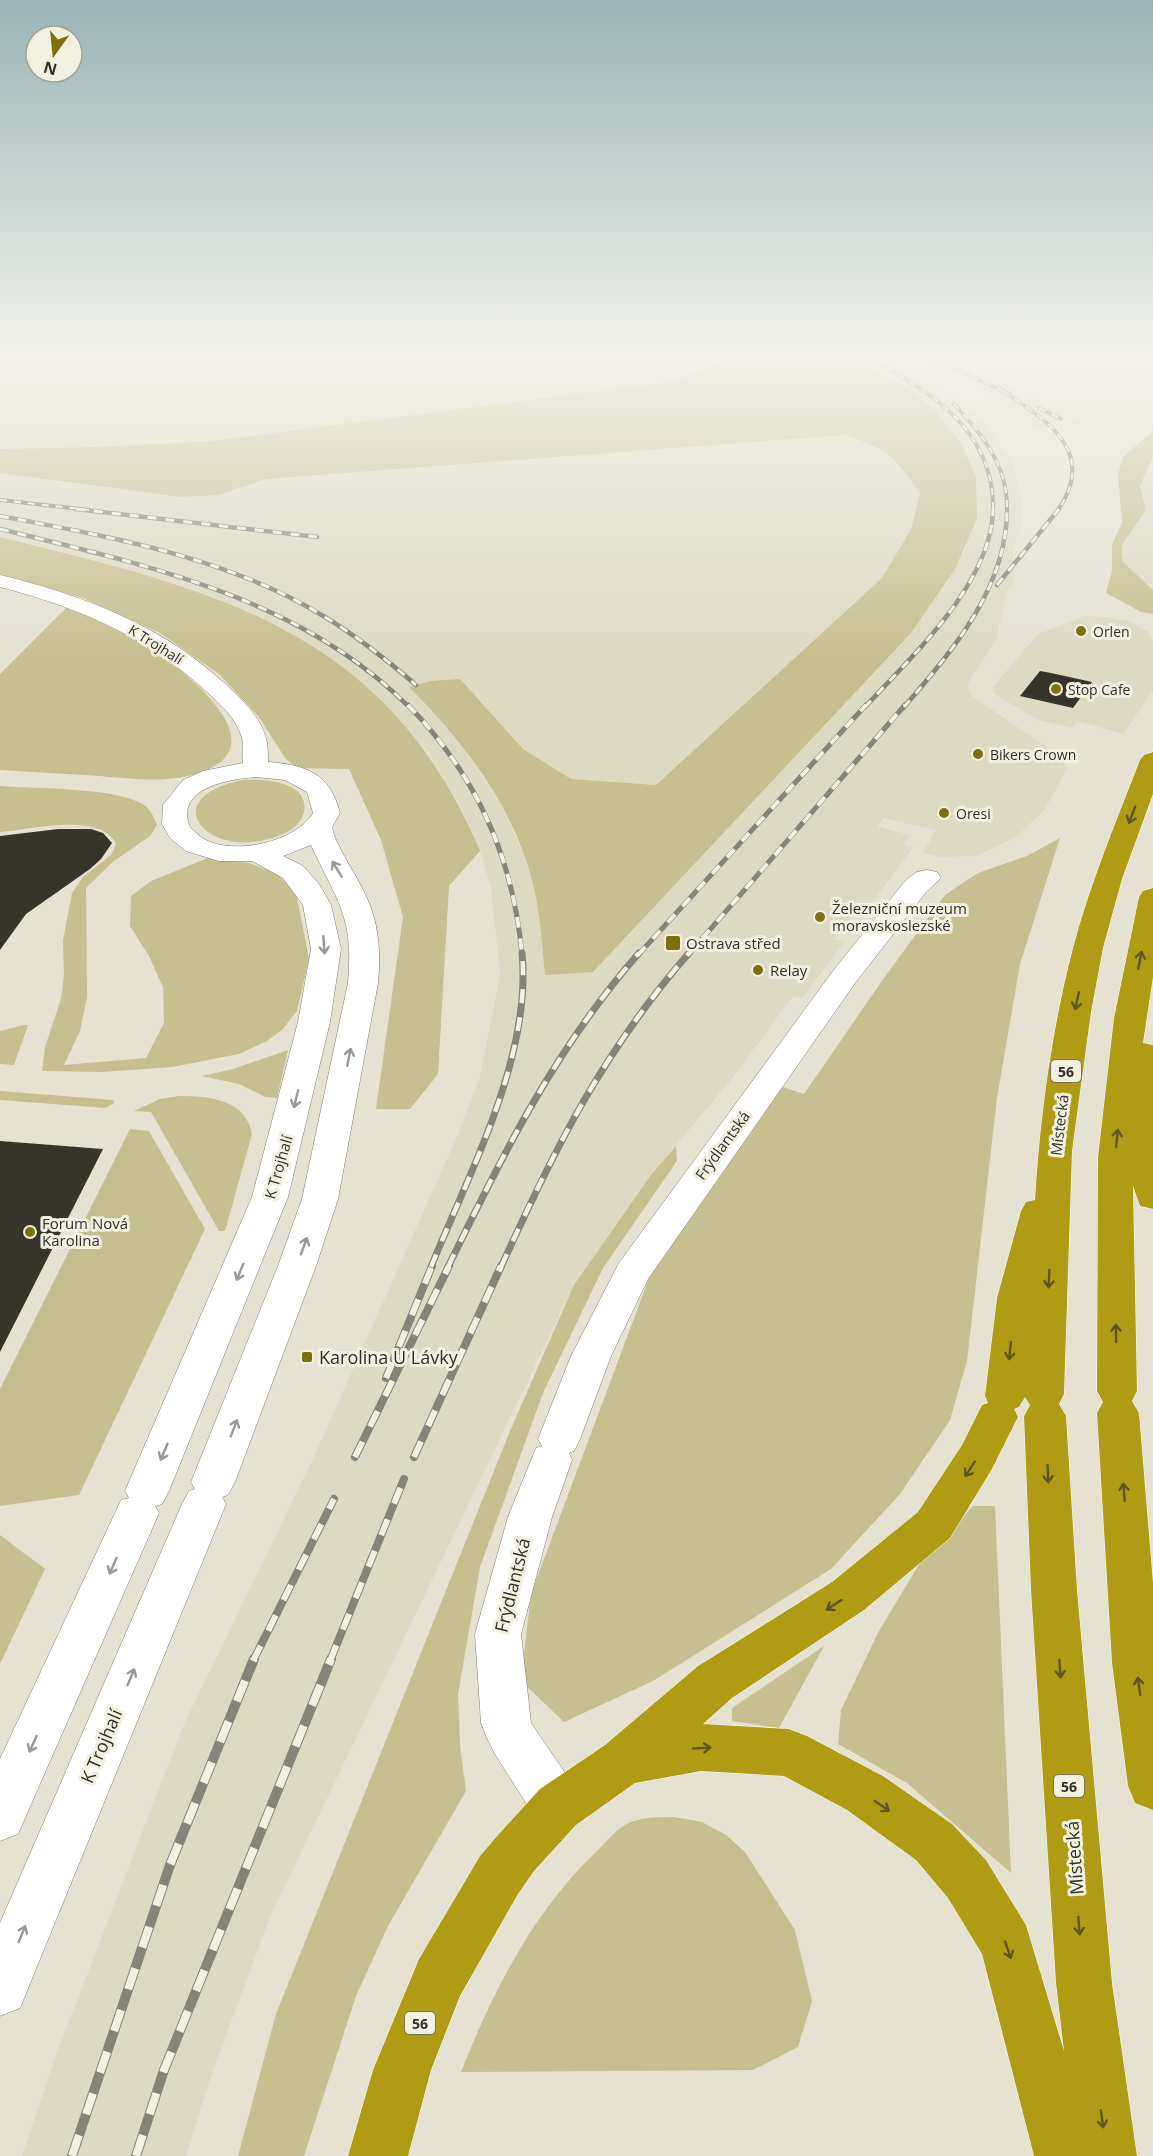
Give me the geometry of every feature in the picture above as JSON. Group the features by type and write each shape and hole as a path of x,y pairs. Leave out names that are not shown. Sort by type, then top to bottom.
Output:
{"highway":[{"name":"Místecká","path":"1107,2156 1084,1983 1054,1590 1023,1406 1016,1298 1055,1151 1075,1012 1088,948 1108,879 1153,760"},
{"path":"1153,897 1130,1018 1115,1157 1118,1402 1136,1663 1153,1786"},
{"path":"1130,1018 1145,1055 1144,1150 1153,1197"},
{"name":"56","path":"378,2156 399,2080 417,2028 439,1979 484,1899 516,1853 558,1807 623,1762 715,1682 848,1596 934,1525 977,1457 1023,1406"},
{"name":"56","path":"623,1762 701,1747 789,1753 865,1793 934,1842 967,1879 1007,1944 1064,2156"}],"street":[{"name":"K Trojhalí","path":"0,580 55,596 110,617 142,633 204,675 234,706 254,737 256,769"},
{"path":"256,769 289,773 313,784 326,801 326,811 318,827 301,840 258,853 228,854 201,848 183,838 174,819 178,800 192,786 221,774 256,769"},
{"name":"K Trojhalí","path":"0,1988 208,1493 297,1266 325,1182 363,982 366,952 364,928 357,906 325,849 318,827"},
{"name":"K Trojhalí","path":"0,1816 142,1502 270,1197 314,1022 326,949 317,906 309,890 293,872 258,853"},
{"name":"Frýdlantská","path":"558,1807 512,1738 506,1723 498,1634 530,1517 591,1356 632,1273 844,977 916,886 927,878"}],"shaded area":[{"path":"0,455 587,455 266,479 218,495 181,497 0,473"},
{"path":"588,455 889,455 900,465 920,494 911,529 882,578 656,785 571,779 523,749 460,679 410,687 459,741 500,803 520,846 533,883 540,923 593,972 911,633 955,569 967,545 938,455 1007,455 1013,464 1022,503 1022,523 1013,551 1014,584 1007,592 996,639 967,685 973,697 1056,753 1064,761 1066,771 1045,809 1016,837 977,856 941,857 923,853 936,830 883,818 878,827 910,835 903,845 913,847 877,896 870,903 863,902 835,939 844,942 802,998 793,996 729,1082 651,1175 574,1285 270,1917 209,2082 186,2156 22,2156 56,2055 184,1724 314,1457 458,1134 479,1080 500,975 491,887 480,851 462,809 425,748 290,632 209,595 160,579 0,537 0,473 181,497 218,495 266,479"},
{"path":"888,455 966,455 976,478 977,519 955,569 911,633 593,972 545,975 533,884 513,828 500,802 467,753 409,687 431,681 460,679 523,749 571,779 656,785 882,578 911,529 920,494"},
{"path":"1126,455 1153,455 1140,486 1146,510 1121,546 1123,562 1153,590 1153,614 1141,612 1106,593 1112,571 1112,545 1122,522 1118,475"},
{"path":"1153,456 1153,590 1123,562 1121,546 1146,510 1140,486"},
{"path":"0,537 152,577 221,601 285,630 343,668 395,715 441,776 480,851 449,886 438,1074 410,1109 376,1109 403,917 381,840 349,769 297,768 285,758 259,717 219,674 160,633 83,598 0,575"},
{"path":"67,607 145,645 179,669 198,686 215,705 227,724 231,742 225,758 204,771 166,779 0,770 0,674"},
{"path":"1088,615 1129,621 1149,632 1153,642 1153,691 1123,734 1077,721 1072,728 1038,720 993,693 993,687 1038,634"},
{"path":"244,780 262,780 293,788 304,802 304,812 300,821 278,836 253,842 230,841 212,835 200,825 196,812 201,800 216,788"},
{"path":"0,786 92,791 127,798 146,807 157,825 150,836 114,861 86,888 87,997 80,1031 64,1065 146,1058 164,1023 163,987 149,956 130,926 131,896 151,881 208,858 249,863 277,874 296,893 309,959 297,1011 282,1030 267,1041 239,1054 172,1067 102,1072 42,1071 45,1047 61,999 64,975 63,940 72,893 83,877 111,855 116,844 108,834 96,828 81,825 46,826 0,832"},
{"path":"1060,838 1020,964 997,1098 967,1361 950,1420 900,1494 831,1569 653,1681 564,1722 521,1681 531,1594 654,1265 777,1085 804,1094 945,895 978,873 1027,856"},
{"path":"28,1025 14,1065 0,1064 0,1031"},
{"path":"288,1050 277,1098 266,1097 239,1084 202,1076 233,1069"},
{"path":"0,1091 113,1100 114,1103 106,1108 0,1100"},
{"path":"179,1096 202,1097 224,1102 242,1113 248,1122 252,1134 225,1231 219,1231 151,1112 134,1111 160,1099"},
{"path":"130,1129 149,1131 205,1229 79,1495 0,1506 0,1389"},
{"path":"676,1146 677,1161 603,1268 543,1393 480,1567 458,1694 460,1746 466,1791 388,1926 356,1996 304,2156 238,2156 276,2014 510,1431 574,1285 651,1175"},
{"path":"973,1506 995,1506 1011,1873 907,1783 838,1744 841,1710 879,1631 918,1566"},
{"path":"0,1535 45,1569 0,1664"},
{"path":"824,1646 779,1728 732,1721 732,1708"},
{"path":"655,1817 674,1817 702,1822 726,1835 745,1852 795,1930 812,2001 798,2047 753,2070 461,2072 487,2012 517,1953 535,1925 575,1873 618,1830 630,1822"}],"building":[{"name":"Stop Cafe","path":"1040,671 1092,682 1073,708 1020,696"},
{"path":"58,829 91,829 103,833 112,843 101,859 90,869 26,914 0,950 0,836"},
{"name":"Forum Nová Karolina","path":"0,1141 103,1149 0,1352"}],"railway":[{"path":"981,455 991,481 993,509"},
{"path":"993,455 1003,479 1007,509"},
{"path":"1058,510 1069,489 1072,471 1070,455"},
{"path":"0,500 89,510"},
{"path":"76,509 317,537"},
{"path":"865,707 926,641 964,591 979,564 989,537 993,509"},
{"path":"904,707 941,663 974,616 998,565 1005,538 1007,509"},
{"path":"997,585 1059,509"},
{"path":"0,516 126,541 209,564 249,579 288,596 325,617 372,649 416,685"},
{"path":"0,529 164,572 218,590 270,612 320,638 366,669 409,707"},
{"path":"408,705 454,760 488,820 510,885 522,955"},
{"path":"638,955 866,705"},
{"path":"688,955 905,705"},
{"path":"431,1267 479,1154 508,1073 523,992 522,953"},
{"path":"448,1267 510,1143 556,1065 609,989 639,953"},
{"path":"501,1267 541,1182 583,1103 631,1028 658,990 689,953"},
{"path":"386,1378 432,1266"},
{"path":"355,1457 449,1266"},
{"path":"414,1457 501,1266"},
{"path":"330,1661 404,1479"},
{"path":"254,1659 334,1499"},
{"path":"72,2156 170,1865 254,1659"},
{"path":"136,2156 164,2070 331,1659"}],"place":[{"name":"Orlen","path":"1081,631"},
{"name":"Stop Cafe","path":"1056,689"},
{"name":"Bikers Crown","path":"978,754"},
{"name":"Oresi","path":"944,813"},
{"name":"Železniční muzeum moravskoslezské","path":"820,917"},
{"name":"Ostrava střed","path":"673,943"},
{"name":"Relay","path":"758,970"},
{"name":"Forum Nová Karolina","path":"30,1232"},
{"name":"Karolina U Lávky","path":"307,1357"}]}
